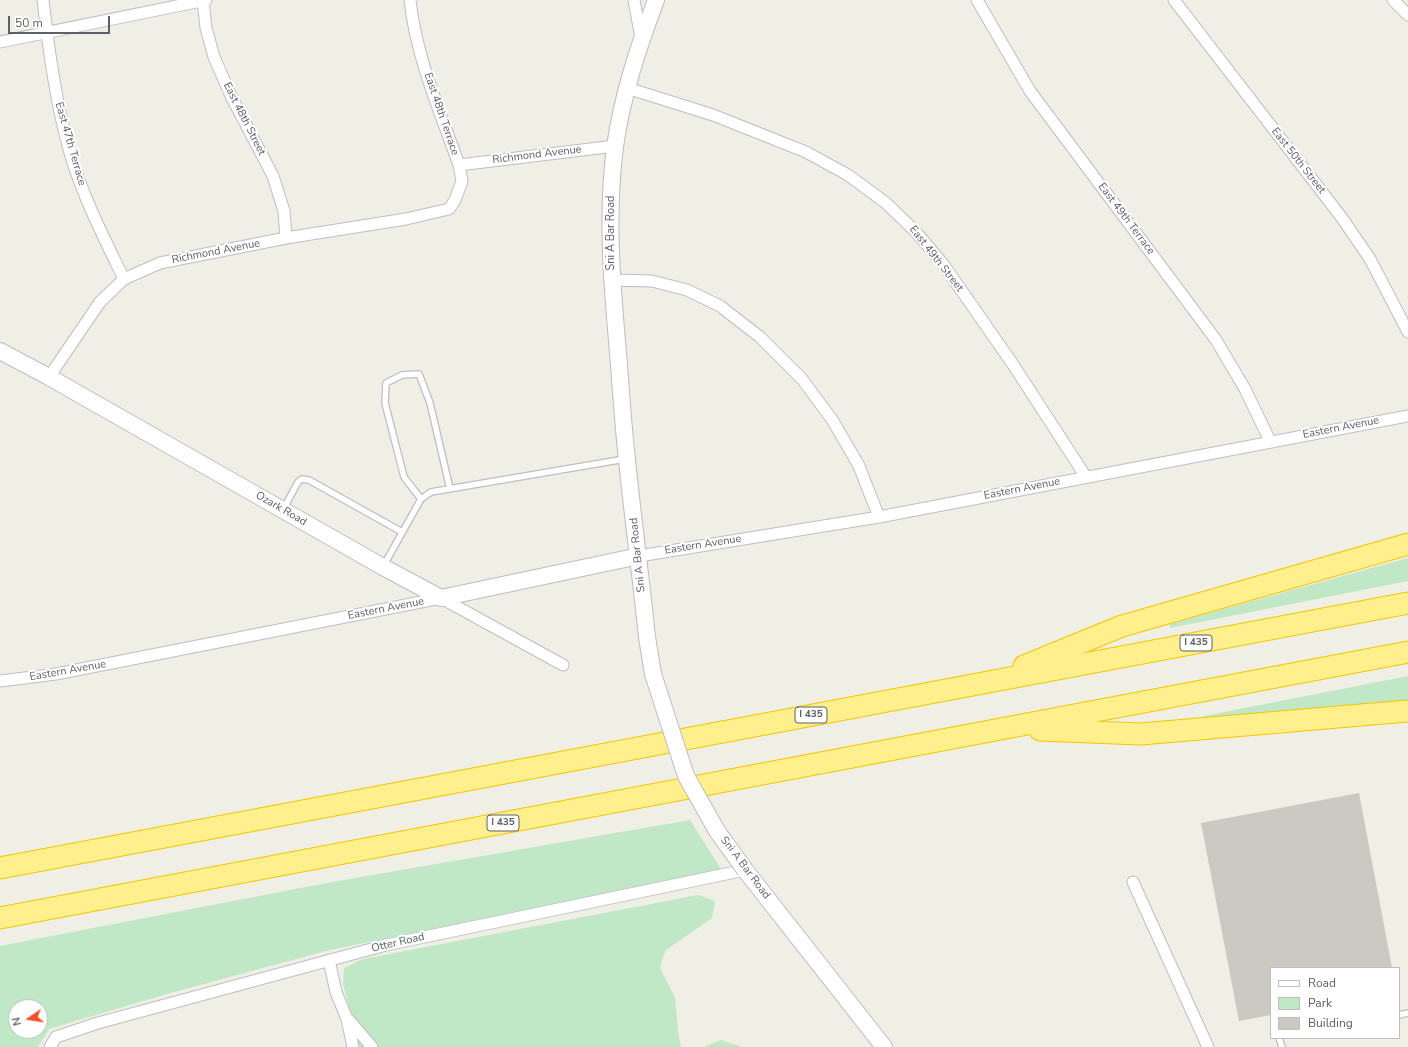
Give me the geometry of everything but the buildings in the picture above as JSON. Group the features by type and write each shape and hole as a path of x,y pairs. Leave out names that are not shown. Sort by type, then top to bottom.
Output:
{"highway":[{"path":"984,683 1122,626 1408,544"},
{"name":"I 435","path":"0,868 1408,603"},
{"name":"I 435","path":"0,918 1408,652"},
{"path":"1006,728 1141,734 1408,711"}],"street":[{"name":"East 47th Terrace","path":"42,0 55,93 70,154 92,214 124,279"},
{"path":"0,42 204,0"},
{"name":"East 48th Street","path":"204,0 206,28 214,57 273,176 284,211 286,238"},
{"name":"East 48th Terrace","path":"410,0 412,18 422,61 459,165 462,181 455,200 449,209 433,213"},
{"path":"634,0 641,39"},
{"name":"Sni A Bar Road","path":"656,0 641,39 627,88 616,146 610,210 611,280 626,459 647,637 653,674 686,776 717,831 745,870 884,1047"},
{"name":"East 49th Terrace","path":"977,0 1030,91 1216,340 1245,389 1270,441"},
{"name":"East 50th Street","path":"1174,0 1342,218 1370,259 1408,332"},
{"path":"1393,0 1408,15"},
{"name":"East 49th Street","path":"627,88 713,115 806,152 848,174 886,203 916,232 943,264 1012,363 1086,477"},
{"name":"Richmond Avenue","path":"459,165 616,146"},
{"name":"Richmond Avenue","path":"50,377 100,302 124,279 160,263 286,238 406,219 433,213"},
{"path":"611,280 652,281 687,290 720,306 760,337 802,379 833,421 859,466 879,517"},
{"name":"Ozark Road","path":"0,351 50,377 383,567 562,665"},
{"name":"Eastern Avenue","path":"0,681 56,674 441,598 638,556 879,517 1270,441 1408,416"},
{"name":"Otter Road","path":"50,1047 56,1037 98,1023 386,945 745,870"},
{"path":"1133,882 1208,1047"},
{"path":"329,960 336,992 348,1019 353,1047"},
{"path":"348,1019 372,1047"}],"lane":[{"path":"421,499 404,477 385,403 386,383 402,375 419,374 430,403 450,489"},
{"path":"383,567 421,499 431,492 626,459"},
{"path":"284,510 298,482 302,479 309,480 402,532"}],"green space":[{"path":"1408,558 1408,581 1170,628 1170,624"},
{"path":"1408,676 1408,703 1205,723 1204,716"},
{"path":"690,820 721,869 326,951 167,994 49,1029 48,1031 48,999 8,999 8,1039 43,1039 38,1047 0,1047 0,946 321,884"},
{"path":"698,895 715,901 712,918 665,951 660,968 675,997 681,1047 343,1047 358,1041 343,984 344,968 363,959"},
{"path":"721,1040 742,1047 704,1047"}]}
